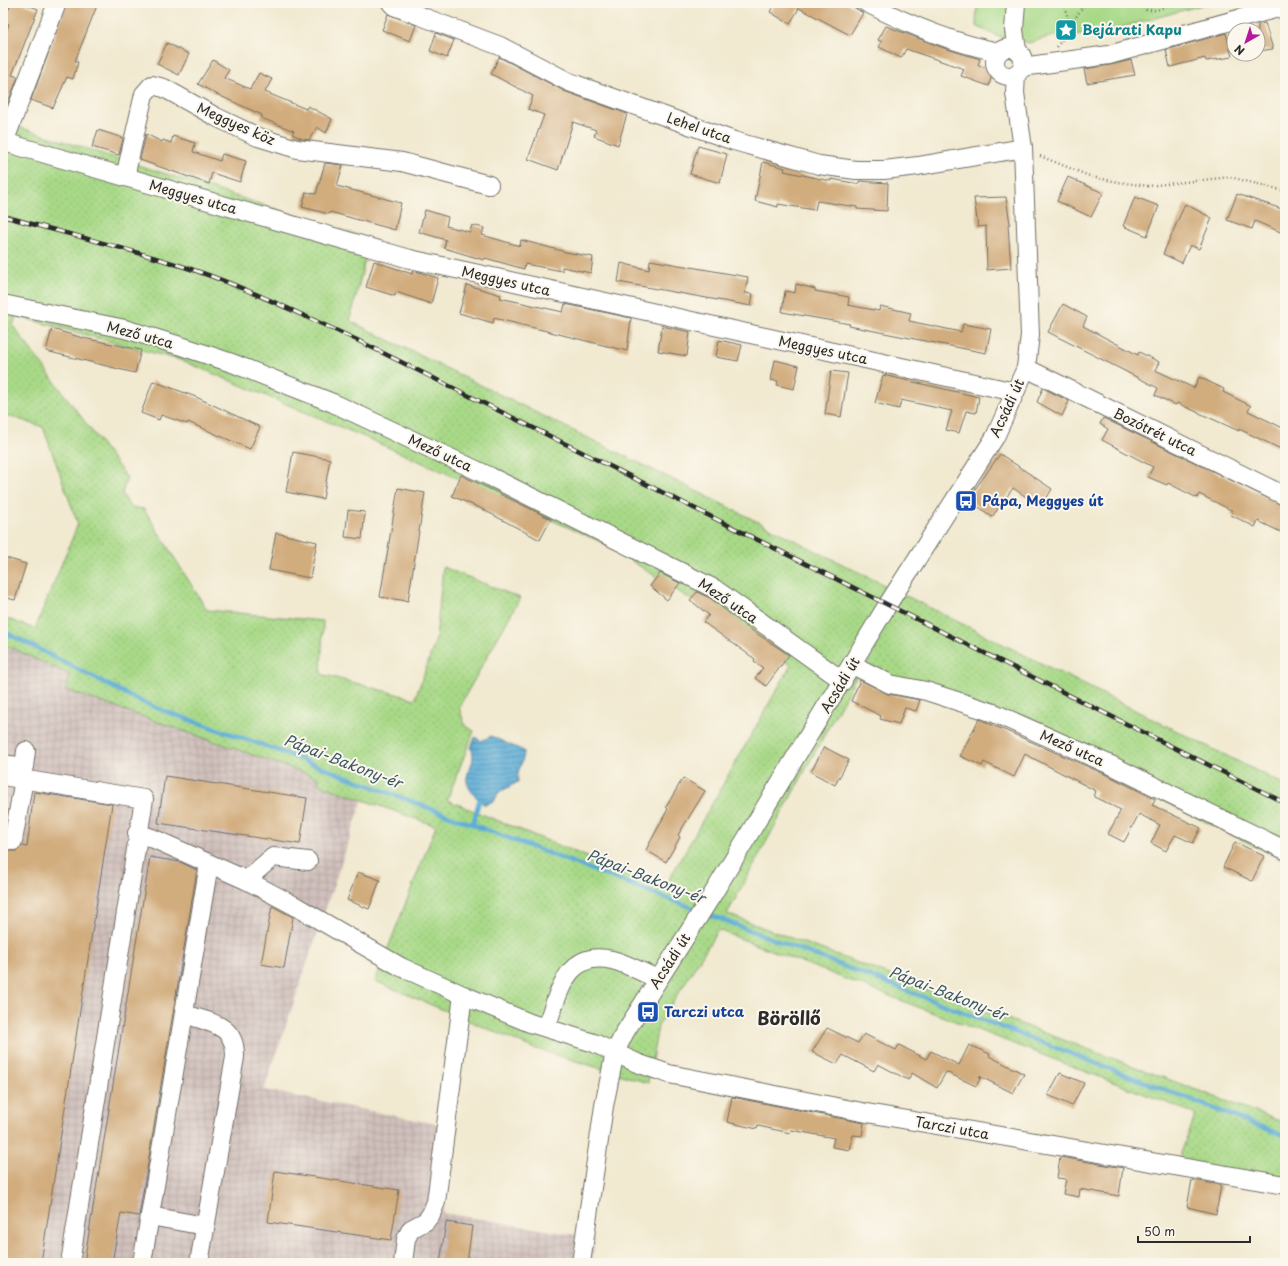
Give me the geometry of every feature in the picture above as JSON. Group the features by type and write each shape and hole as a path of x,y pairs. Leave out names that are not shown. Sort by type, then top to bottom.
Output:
{"street":[{"path":"3,144 57,3"},
{"name":"Lehel utca","path":"391,3 394,6 500,46 569,82 734,141 818,165 856,170 884,170 918,166 1024,148"},
{"path":"867,3 904,22 1010,61 1047,62 1109,55 1285,6"},
{"path":"1010,61 1016,3"},
{"name":"Acsádi út","path":"580,1263 604,1106 615,1052 658,979 695,923 853,665 888,604 995,437 1026,368 1030,335 1024,148 1010,61"},
{"name":"Meggyes köz","path":"124,177 144,94 152,85 164,88 216,117 258,137 297,149 402,162 490,185"},
{"name":"Meggyes utca","path":"3,144 410,259 1015,392"},
{"name":"Mező utca","path":"3,304 125,329 232,363 333,403 491,477 715,589 843,681"},
{"name":"Bozótrét utca","path":"1026,368 1285,496"},
{"name":"Mező utca","path":"853,665 890,684 926,691 994,713 1113,766 1285,850"},
{"path":"3,764 24,767 26,751"},
{"path":"3,776 144,799 137,833 70,1263"},
{"path":"13,841 24,779"},
{"name":"Tarczi utca","path":"137,833 152,838 246,880 297,906 401,967 530,1023 546,1027 615,1052 637,1063 669,1074 867,1113 1285,1185"},
{"path":"246,880 273,857 308,861"},
{"path":"142,1263 209,864"},
{"path":"546,1027 564,982 570,972 586,959 593,958 614,960 658,979"},
{"path":"403,1263 406,1239 411,1229 426,1221 432,1214 436,1202 463,995"},
{"path":"185,1014 222,1027 233,1039 235,1047 199,1263"},
{"path":"150,1216 205,1226"}],"path":[{"path":"1063,3 1070,24"},
{"path":"1047,62 1070,24 1085,3"},
{"path":"1142,3 1146,10 1155,11 1166,6 1168,3"},
{"path":"1024,148 1030,152 1092,177 1118,182 1148,186 1230,177 1285,191"}],"shaded area":[{"path":"3,644 70,675 67,690 319,778 318,784 363,799 264,1090 452,1127 443,1213 595,1238 592,1263 3,1263"}],"green space":[{"path":"977,3 999,7 1000,3 1209,3 1101,33 1053,36 1028,43 1013,37 999,37 976,26"},
{"path":"3,122 370,239 350,321 704,495 1285,785 1285,861 1000,720 857,675 727,914 1285,1123 1285,1191 1174,1171 1196,1114 718,930 658,1026 648,1083 533,1048 375,981 436,826 318,784 319,778 66,690 70,675 3,644 3,617 35,629 78,524 43,427 3,414","holes":["16,316 183,361 362,436 606,544 791,665 664,888 447,800 474,731 465,726 459,707 520,598 443,567 436,639 415,699 321,674 323,621 207,610 144,509 130,507 122,493 127,478 13,326"]}],"water":[{"path":"491,736 524,751 524,755 518,774 518,782 498,793 495,800 485,805 470,789 467,777 473,759 471,747 475,737 481,741"}],"building":[{"path":"11,3 22,3 38,9 12,75 18,77 3,115 3,40 9,24 3,22 3,6 9,9"},
{"path":"67,3 98,3 75,61 78,62 73,79 67,77 53,108 31,100"},
{"path":"775,3 847,3 863,13 850,35 799,8 790,24 770,12"},
{"path":"388,14 416,25 410,41 382,30"},
{"path":"886,26 944,48 980,59 978,65 993,70 989,86 961,76 964,69 906,49 901,58 879,47 882,42 878,40"},
{"path":"1266,26 1273,49 1266,50"},
{"path":"436,33 454,40 447,58 430,51"},
{"path":"1226,33 1226,58 1206,61 1205,58 1170,67 1166,50"},
{"path":"167,43 189,54 179,75 157,64"},
{"path":"499,57 564,91 627,114 618,145 594,136 596,130 573,122 558,170 528,159 544,115 528,109 533,96 491,74"},
{"path":"213,60 229,70 224,78 250,89 259,73 272,79 265,92 306,109 308,106 332,119 326,133 317,127 309,140 302,139 292,134 294,131 261,118 262,115 198,84"},
{"path":"1131,60 1135,75 1087,83 1084,69"},
{"path":"98,130 123,138 119,155 92,147"},
{"path":"146,134 162,142 163,140 171,143 173,136 195,143 193,152 220,161 222,154 246,161 240,182 212,173 209,184 140,160"},
{"path":"698,146 727,154 720,183 690,174"},
{"path":"763,162 785,168 784,171 831,181 831,179 859,184 859,181 888,183 887,211 857,209 857,207 817,201 815,210 778,204 778,207 755,201"},
{"path":"325,163 343,165 337,186 401,203 395,230 330,212 329,214 302,207 306,192 316,194"},
{"path":"1068,177 1103,193 1091,217 1057,201"},
{"path":"1237,194 1285,210 1285,234 1255,221 1252,229 1227,220"},
{"path":"1006,197 1010,224 1008,225 1011,268 987,270 986,226 978,227 974,198"},
{"path":"1135,197 1159,206 1147,236 1123,226"},
{"path":"1185,204 1212,218 1199,249 1190,245 1182,263 1163,254"},
{"path":"425,210 448,217 446,226 470,232 472,225 484,228 482,235 520,246 521,240 566,252 593,257 591,273 562,267 562,271 525,264 524,269 485,258 484,260 444,248 446,240 419,232"},
{"path":"650,260 748,277 745,293 753,294 751,306 618,282 621,263 649,270"},
{"path":"374,261 412,274 413,270 438,278 431,304 396,292 395,296 366,287"},
{"path":"796,284 815,289 815,291 849,297 848,305 879,311 880,306 911,313 909,321 961,332 963,324 991,329 986,353 849,326 850,324 782,312 785,291 795,293"},
{"path":"467,285 501,295 500,298 563,312 565,304 631,318 627,351 494,318 493,323 459,313"},
{"path":"1063,304 1087,317 1083,326 1138,355 1139,352 1159,362 1155,370 1194,388 1199,377 1224,389 1223,392 1251,406 1248,411 1285,429 1285,451 1239,429 1239,431 1177,403 1176,405 1155,395 1158,388 1048,332"},
{"path":"662,326 690,332 687,356 658,351"},
{"path":"52,329 83,338 141,350 135,373 46,351"},
{"path":"719,340 742,345 738,361 716,357"},
{"path":"775,360 799,366 794,389 777,385 778,381 771,380"},
{"path":"831,371 848,373 841,417 825,414"},
{"path":"883,375 979,397 976,413 966,411 959,433 946,430 952,411 901,400 899,409 875,403"},
{"path":"153,381 196,397 260,427 250,449 188,422 187,424 161,415 159,420 141,413"},
{"path":"1043,388 1069,401 1062,416 1037,402"},
{"path":"1103,418 1285,506 1285,534 1258,521 1255,527 1231,515 1233,511 1199,494 1197,498 1168,483 1167,485 1148,477 1153,467 1102,440 1108,429 1100,424"},
{"path":"293,452 330,459 323,499 286,492"},
{"path":"1000,454 1052,489 1041,507 1013,488 992,517 968,499"},
{"path":"461,475 551,519 540,540 482,509 452,496"},
{"path":"398,488 425,493 408,601 380,597"},
{"path":"348,510 365,512 362,539 345,537"},
{"path":"276,533 317,542 310,578 269,570"},
{"path":"3,557 26,564 15,600 3,597"},
{"path":"660,573 680,583 667,600 650,586"},
{"path":"697,592 710,598 744,625 789,655 766,686 755,678 763,668 754,661 755,659 703,622 709,615 690,600"},
{"path":"860,680 888,694 920,700 916,711 905,708 899,724 880,719 881,716 851,701"},
{"path":"979,719 1109,776 1155,799 1152,805 1201,828 1193,843 1175,835 1166,851 1151,843 1160,825 1139,814 1124,842 1108,834 1121,810 1094,797 1096,791 1025,754 1014,777 984,762 982,766 960,756"},
{"path":"824,747 849,760 835,785 811,772"},
{"path":"165,776 307,798 300,844 158,823"},
{"path":"683,778 705,791 678,835 680,837 666,862 646,850 668,809 666,807"},
{"path":"34,792 112,804 41,1263 3,1263 3,844 6,849 12,851 17,851 22,846 27,847"},
{"path":"1235,842 1264,856 1252,881 1223,867"},
{"path":"150,857 180,862 197,870 139,1216 121,1213 112,1263 84,1263"},
{"path":"358,872 380,880 369,909 347,900"},
{"path":"272,906 293,917 284,968 261,964"},
{"path":"827,1028 858,1043 864,1034 896,1050 899,1045 926,1059 931,1051 959,1065 969,1045 990,1054 989,1056 1024,1074 1013,1093 981,1077 976,1086 946,1072 937,1088 912,1073 908,1080 878,1064 874,1071 843,1055 837,1064 812,1052"},
{"path":"1060,1073 1084,1083 1072,1106 1048,1095"},
{"path":"732,1097 864,1123 862,1136 853,1135 850,1150 832,1147 834,1138 791,1130 790,1133 758,1126 757,1129 727,1122"},
{"path":"1060,1157 1123,1168 1119,1196 1080,1189 1079,1197 1063,1194 1066,1179 1057,1178"},
{"path":"275,1171 399,1190 391,1240 268,1222"},
{"path":"1192,1180 1221,1185 1216,1214 1187,1207"},
{"path":"446,1222 472,1226 467,1263 440,1263"}],"waterway":[{"name":"Pápai-Bakony-ér","path":"3,631 142,702 263,745 698,910"},
{"path":"473,824 479,801"},
{"name":"Pápai-Bakony-ér","path":"705,913 1285,1136"}],"railway":[{"path":"3,216 154,257 222,280 290,309 357,340 1285,803"}],"place":[{"name":"Bejárati Kapu","path":"1066,30"},
{"name":"Pápa, Meggyes út","path":"966,501"},
{"name":"Tarczi utca","path":"648,1012"}],"district":[{"name":"Böröllő","path":"789,1019"}]}
